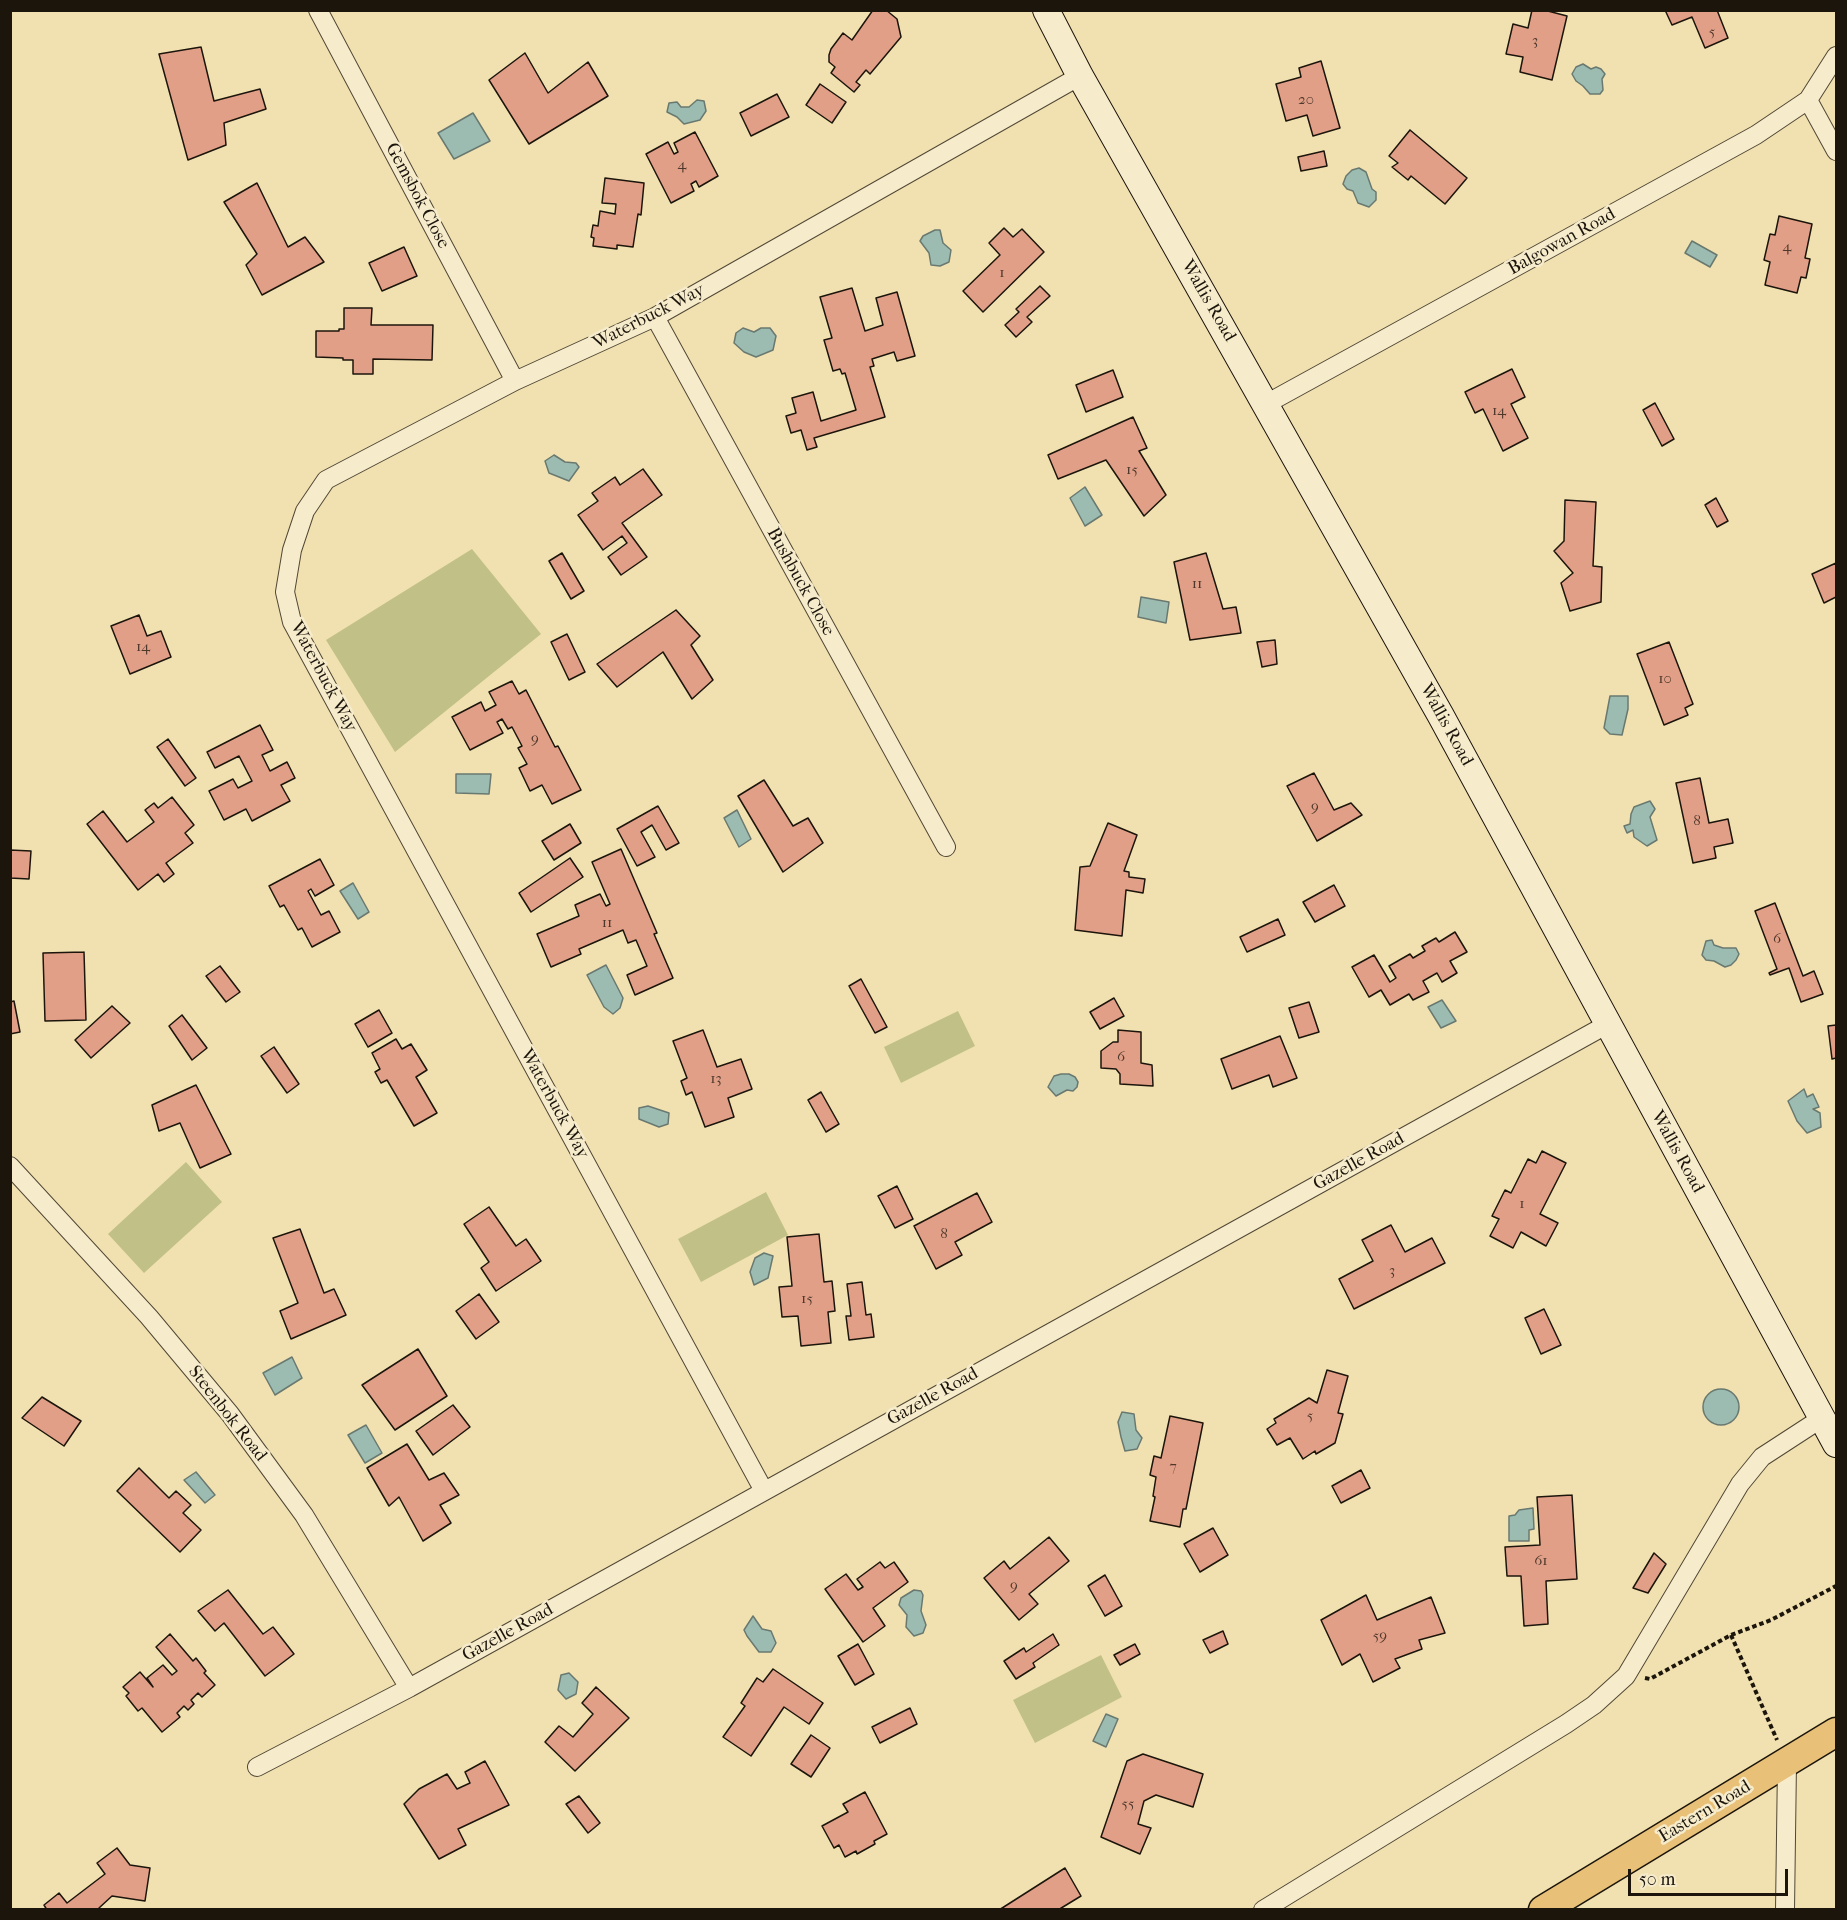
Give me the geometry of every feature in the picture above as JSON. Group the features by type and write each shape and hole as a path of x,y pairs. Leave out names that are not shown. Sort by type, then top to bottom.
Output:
{"main road":[{"name":"Eastern Road","path":"1543,1910 1836,1732"}],"street":[{"name":"Gemsbok Close","path":"318,10 516,381"},
{"name":"Wallis Road","path":"1046,10 1080,76 1441,716 1836,1444"},
{"name":"Balgowan Road","path":"1266,404 1781,120 1808,100 1836,56"},
{"name":"Waterbuck Way","path":"764,1491 292,622 285,592 292,550 305,511 326,480 516,381 654,317 1080,76"},
{"path":"1808,100 1836,151"},
{"name":"Bushbuck Close","path":"654,317 946,846"},
{"name":"Gazelle Road","path":"257,1767 409,1688 1608,1024"},
{"name":"Steenbok Road","path":"10,1166 149,1317 230,1414 304,1515 409,1688"},
{"path":"1263,1910 1566,1725 1594,1705 1626,1676 1740,1484 1762,1457 1822,1418"},
{"path":"1785,1910 1787,1763"}],"path":[{"path":"1626,1676 1650,1679 1731,1635 1771,1620 1836,1586"},
{"path":"1731,1635 1787,1763"}],"green space":[{"path":"472,549 541,634 395,752 326,640"},
{"path":"958,1011 975,1046 901,1083 884,1047"},
{"path":"186,1162 222,1202 144,1273 108,1234"},
{"path":"766,1192 788,1235 701,1282 678,1239"},
{"path":"1101,1655 1122,1697 1035,1743 1013,1700"}],"water":[{"path":"1583,64 1591,69 1596,67 1601,69 1605,74 1602,79 1603,90 1600,94 1590,94 1572,74 1576,67"},
{"path":"697,100 704,101 706,111 700,120 684,124 667,112 669,103 677,102 681,107 689,107"},
{"path":"473,113 490,141 454,159 438,133"},
{"path":"1359,168 1366,172 1372,189 1376,192 1376,200 1369,207 1358,203 1353,191 1347,189 1343,184 1346,176 1352,170"},
{"path":"940,230 943,243 951,250 949,262 940,266 931,265 929,253 920,241 923,236"},
{"path":"1692,241 1717,255 1710,267 1685,253"},
{"path":"743,328 754,332 761,328 770,328 776,336 773,350 756,357 744,352 734,343 736,333"},
{"path":"554,455 565,462 576,463 579,467 569,481 549,473 545,461"},
{"path":"1085,487 1102,515 1085,526 1070,498"},
{"path":"1141,597 1169,602 1166,623 1138,617"},
{"path":"1610,696 1628,696 1628,709 1622,735 1610,734 1604,728"},
{"path":"456,774 491,774 489,794 456,793"},
{"path":"1650,801 1655,809 1650,817 1657,840 1647,846 1634,837 1633,830 1627,833 1624,826 1630,824 1634,807"},
{"path":"737,810 751,839 739,847 724,818"},
{"path":"353,883 369,912 358,919 340,891"},
{"path":"1712,940 1714,945 1723,948 1736,948 1739,954 1731,965 1725,967 1714,961 1706,960 1702,955 1706,941"},
{"path":"606,965 623,998 620,1008 613,1014 604,1007 587,975"},
{"path":"1442,1000 1456,1021 1441,1028 1428,1007"},
{"path":"1061,1074 1075,1077 1078,1082 1077,1087 1073,1091 1067,1090 1056,1096 1048,1087 1054,1076"},
{"path":"1804,1089 1807,1097 1813,1094 1819,1107 1813,1109 1820,1113 1821,1127 1807,1133 1797,1121 1788,1101"},
{"path":"648,1106 669,1113 668,1124 659,1127 639,1119 639,1108"},
{"path":"764,1253 773,1256 768,1278 754,1285 750,1272 755,1258"},
{"path":"292,1357 302,1378 275,1395 263,1373"},
{"path":"1721,1389 1734,1394 1739,1407 1734,1420 1721,1425 1708,1420 1703,1407 1708,1394"},
{"path":"1122,1412 1134,1414 1136,1430 1142,1438 1137,1449 1125,1451 1118,1422"},
{"path":"366,1425 382,1453 365,1463 348,1435"},
{"path":"196,1472 215,1495 205,1503 184,1480"},
{"path":"1533,1508 1534,1529 1529,1530 1529,1541 1509,1541 1509,1516 1515,1515 1519,1510"},
{"path":"914,1590 921,1591 923,1595 921,1611 926,1625 923,1633 914,1636 906,1627 907,1615 899,1605 901,1598"},
{"path":"753,1616 762,1629 771,1631 776,1643 771,1652 759,1652 744,1630"},
{"path":"569,1673 578,1682 576,1694 566,1699 558,1690 561,1675"},
{"path":"1106,1714 1118,1719 1106,1747 1093,1741"}],"building":[{"path":"873,10 886,10 897,19 901,37 870,74 866,70 856,82 860,85 854,92 831,73 835,67 829,62 829,55 843,33 852,40"},
{"path":"1532,10 1544,10 1567,16 1552,80 1520,72 1523,57 1506,54 1513,24 1528,28"},
{"path":"1665,10 1717,10 1728,38 1705,48 1692,17 1672,25"},
{"path":"201,47 214,101 260,89 266,109 224,123 226,145 188,160 159,54"},
{"path":"525,53 548,93 588,62 608,96 529,144 489,80"},
{"path":"1321,61 1340,128 1313,136 1307,115 1286,121 1276,84 1301,77 1299,68"},
{"path":"820,84 846,102 832,123 806,105"},
{"path":"777,94 789,117 751,136 740,113"},
{"path":"1410,130 1467,178 1445,204 1411,176 1408,180 1392,167 1398,163 1389,156"},
{"path":"695,132 718,176 699,187 696,181 691,184 694,191 671,203 646,154 668,142 674,154 678,152 674,143"},
{"path":"1324,151 1327,166 1301,171 1298,157"},
{"path":"605,178 644,183 641,215 638,214 633,247 617,245 617,249 593,246 594,238 591,237 593,225 598,226 600,211 615,214 616,204 602,203"},
{"path":"257,183 288,247 305,237 324,262 262,295 246,265 257,254 224,202"},
{"path":"1779,216 1812,224 1805,258 1810,259 1806,278 1801,277 1797,293 1765,285 1770,262 1764,260 1770,234 1775,235"},
{"path":"1004,228 1013,237 1022,229 1044,252 983,312 963,291 1000,255 989,243"},
{"path":"404,247 417,276 382,291 369,263"},
{"path":"1040,286 1050,296 1027,317 1032,322 1016,337 1005,325 1019,312 1016,309"},
{"path":"852,288 865,331 883,325 876,298 897,292 915,356 897,361 894,352 872,359 874,366 870,367 885,417 814,438 817,447 807,450 801,430 791,433 786,416 796,413 792,398 813,392 821,421 856,410 845,373 842,374 840,369 833,371 824,340 832,338 820,297"},
{"path":"344,308 372,308 371,325 433,325 432,360 373,359 373,374 353,374 353,360 316,357 316,331 344,329"},
{"path":"1512,369 1525,397 1511,404 1528,438 1503,451 1483,409 1475,413 1465,392"},
{"path":"1113,370 1123,397 1086,412 1076,385"},
{"path":"1655,403 1674,439 1662,446 1643,410"},
{"path":"1133,417 1147,448 1139,451 1166,495 1144,516 1106,460 1058,479 1048,455"},
{"path":"643,469 662,495 622,523 647,557 621,575 608,557 627,543 622,536 603,550 578,515 598,501 592,493 615,477 620,485"},
{"path":"1716,498 1728,521 1717,527 1705,505"},
{"path":"1565,500 1596,502 1593,566 1602,567 1601,602 1570,611 1561,583 1573,573 1554,551 1564,541"},
{"path":"562,553 584,591 571,599 549,561"},
{"path":"1206,553 1223,609 1236,607 1241,633 1190,640 1174,562"},
{"path":"1836,563 1836,597 1824,603 1812,574"},
{"path":"676,610 700,636 691,645 713,680 692,699 663,652 617,687 597,664"},
{"path":"139,615 147,636 161,631 171,657 130,674 111,626"},
{"path":"567,634 585,672 569,680 551,642"},
{"path":"1275,640 1277,664 1262,667 1257,642"},
{"path":"1669,642 1693,704 1685,708 1688,715 1664,725 1637,654"},
{"path":"512,681 519,694 526,690 555,747 558,746 581,790 552,804 542,785 530,791 519,768 527,764 518,748 522,746 512,727 508,729 502,719 497,722 503,733 470,750 452,717 481,702 485,711 496,705 489,692"},
{"path":"260,725 273,750 262,755 270,771 287,762 295,778 281,785 290,801 252,821 246,809 224,820 209,791 233,779 238,788 252,781 239,756 215,768 207,752"},
{"path":"168,739 196,778 185,786 157,747"},
{"path":"1314,773 1334,810 1351,803 1362,815 1317,841 1287,786"},
{"path":"1700,778 1709,823 1728,819 1733,843 1714,847 1716,858 1693,863 1676,783"},
{"path":"764,780 793,826 808,818 823,843 783,872 738,796"},
{"path":"172,797 194,825 185,833 193,843 166,863 174,874 164,882 158,874 138,890 87,824 103,811 127,842 154,822 145,810 154,803 158,808"},
{"path":"658,806 679,843 666,850 652,825 641,832 655,857 637,866 617,829"},
{"path":"1108,823 1137,835 1124,871 1129,872 1129,877 1145,879 1143,893 1126,890 1122,936 1075,930 1080,867 1090,866"},
{"path":"570,824 581,843 554,860 542,841"},
{"path":"621,849 657,933 654,934 673,978 635,995 627,975 647,966 636,940 628,943 623,930 579,949 581,954 551,967 537,934 579,916 575,905 600,894 606,906 610,904 592,862"},
{"path":"10,850 31,851 29,879 10,878"},
{"path":"570,858 583,877 531,912 519,893"},
{"path":"320,859 334,885 315,896 311,889 308,891 321,915 329,911 340,932 312,947 302,928 298,930 284,905 280,907 269,886"},
{"path":"1334,885 1345,906 1315,922 1303,902"},
{"path":"1775,903 1803,976 1814,971 1823,994 1801,1002 1789,968 1770,975 1769,973 1777,969 1755,911"},
{"path":"1278,919 1285,935 1247,952 1240,937"},
{"path":"1455,932 1467,952 1450,961 1457,973 1442,982 1437,973 1423,981 1429,992 1413,1000 1409,994 1390,1005 1381,990 1369,997 1352,967 1374,955 1390,982 1396,978 1389,966 1410,954 1413,958 1425,951 1422,946 1436,938 1439,942"},
{"path":"84,952 86,1020 45,1021 43,953"},
{"path":"220,966 240,992 226,1002 206,976"},
{"path":"861,979 887,1027 875,1033 849,986"},
{"path":"1114,998 1124,1016 1100,1029 1090,1012"},
{"path":"14,1001 20,1032 10,1034 10,1002"},
{"path":"1309,1002 1319,1032 1299,1038 1289,1008"},
{"path":"112,1006 130,1023 91,1058 75,1040"},
{"path":"379,1010 392,1033 368,1047 355,1024"},
{"path":"182,1015 207,1048 192,1060 169,1026"},
{"path":"1836,1025 1836,1058 1832,1059 1828,1026"},
{"path":"703,1030 717,1067 741,1059 752,1089 728,1098 734,1117 705,1127 692,1092 686,1095 681,1081 687,1078 673,1041"},
{"path":"1118,1030 1141,1032 1141,1063 1152,1065 1153,1086 1120,1084 1120,1074 1116,1069 1101,1068 1101,1051 1113,1042 1118,1042"},
{"path":"1280,1036 1297,1078 1273,1087 1269,1075 1232,1089 1221,1059"},
{"path":"396,1039 402,1049 411,1044 427,1070 416,1077 437,1113 414,1126 387,1080 381,1083 375,1072 380,1069 372,1053"},
{"path":"274,1047 299,1084 287,1093 261,1056"},
{"path":"196,1085 231,1154 200,1168 180,1123 159,1131 152,1105"},
{"path":"821,1092 839,1124 826,1132 808,1100"},
{"path":"1542,1151 1566,1163 1540,1214 1558,1223 1546,1246 1521,1232 1513,1248 1490,1236 1499,1219 1492,1216 1505,1190 1511,1193 1528,1159 1536,1163"},
{"path":"897,1186 913,1219 895,1228 878,1196"},
{"path":"977,1193 992,1222 955,1242 962,1255 936,1269 914,1226"},
{"path":"489,1207 516,1246 526,1239 541,1261 496,1291 481,1268 489,1262 464,1224"},
{"path":"1391,1225 1405,1252 1432,1238 1445,1263 1354,1309 1339,1279 1373,1261 1362,1240"},
{"path":"300,1229 324,1293 334,1289 346,1315 291,1339 280,1311 298,1303 273,1238"},
{"path":"819,1234 824,1282 832,1281 835,1311 828,1312 831,1343 801,1346 798,1316 782,1317 779,1287 792,1286 787,1237"},
{"path":"862,1282 866,1315 871,1314 874,1337 849,1340 846,1316 851,1316 847,1284"},
{"path":"479,1294 499,1322 476,1339 456,1311"},
{"path":"1544,1309 1561,1345 1541,1354 1525,1318"},
{"path":"418,1349 447,1396 395,1430 362,1385"},
{"path":"1327,1370 1348,1376 1338,1413 1343,1414 1335,1443 1303,1459 1290,1438 1277,1445 1267,1429 1276,1423 1274,1419 1309,1398 1317,1403"},
{"path":"42,1397 81,1421 64,1446 22,1418"},
{"path":"453,1405 470,1427 433,1455 416,1431"},
{"path":"1170,1416 1203,1423 1186,1509 1183,1509 1180,1527 1150,1521 1156,1477 1150,1475 1154,1456 1161,1458"},
{"path":"407,1444 429,1480 444,1473 459,1495 440,1505 451,1523 423,1541 399,1497 389,1506 367,1468"},
{"path":"139,1468 169,1498 176,1491 191,1505 183,1513 201,1530 180,1552 117,1491"},
{"path":"1361,1470 1370,1488 1341,1503 1332,1486"},
{"path":"1572,1495 1577,1579 1546,1581 1548,1624 1524,1626 1521,1576 1507,1576 1505,1547 1540,1545 1537,1497"},
{"path":"1213,1528 1228,1555 1200,1572 1184,1544"},
{"path":"1049,1537 1069,1561 1029,1594 1038,1604 1019,1620 984,1578 1004,1561 1010,1569"},
{"path":"1654,1553 1666,1564 1648,1593 1633,1588"},
{"path":"880,1562 885,1568 894,1562 908,1582 873,1608 885,1626 863,1642 825,1589 846,1574 858,1590 863,1587 857,1579"},
{"path":"1105,1575 1122,1606 1105,1616 1088,1586"},
{"path":"228,1590 263,1634 273,1627 294,1654 265,1676 224,1623 215,1631 198,1611"},
{"path":"1366,1595 1377,1620 1431,1597 1445,1633 1419,1640 1422,1649 1395,1659 1400,1668 1373,1682 1360,1654 1342,1665 1321,1620"},
{"path":"1223,1631 1228,1644 1210,1653 1203,1640"},
{"path":"170,1634 193,1661 196,1658 206,1671 204,1673 215,1685 202,1697 198,1693 191,1700 194,1704 188,1710 184,1706 177,1713 180,1717 162,1732 142,1708 138,1711 126,1696 129,1693 123,1687 140,1672 153,1687 147,1678 163,1665 172,1675 177,1671 156,1647"},
{"path":"1053,1634 1059,1645 1033,1663 1035,1667 1016,1679 1004,1661 1024,1648 1026,1652"},
{"path":"858,1644 874,1674 855,1685 838,1656"},
{"path":"1135,1644 1140,1654 1120,1665 1114,1655"},
{"path":"773,1669 823,1703 809,1724 784,1707 751,1756 723,1737 745,1706 741,1703 757,1678 763,1682"},
{"path":"596,1687 629,1718 575,1771 545,1742 559,1726 573,1737 593,1714 582,1703"},
{"path":"910,1708 917,1724 880,1743 872,1727"},
{"path":"811,1735 830,1748 811,1777 791,1764"},
{"path":"1143,1754 1203,1774 1193,1807 1156,1795 1144,1801 1138,1824 1151,1828 1140,1854 1101,1837 1127,1761"},
{"path":"485,1761 509,1805 458,1829 466,1845 439,1859 404,1804 419,1789 447,1774 457,1789 470,1783 465,1772"},
{"path":"865,1792 887,1834 857,1854 856,1851 845,1857 839,1845 834,1848 822,1826 848,1812 843,1804"},
{"path":"579,1796 600,1823 588,1833 566,1804"},
{"path":"117,1848 130,1865 150,1868 145,1901 112,1896 99,1908 101,1910 47,1910 44,1905 59,1893 67,1903 105,1874 97,1863"},
{"path":"1065,1868 1081,1896 1058,1910 999,1910"}]}
